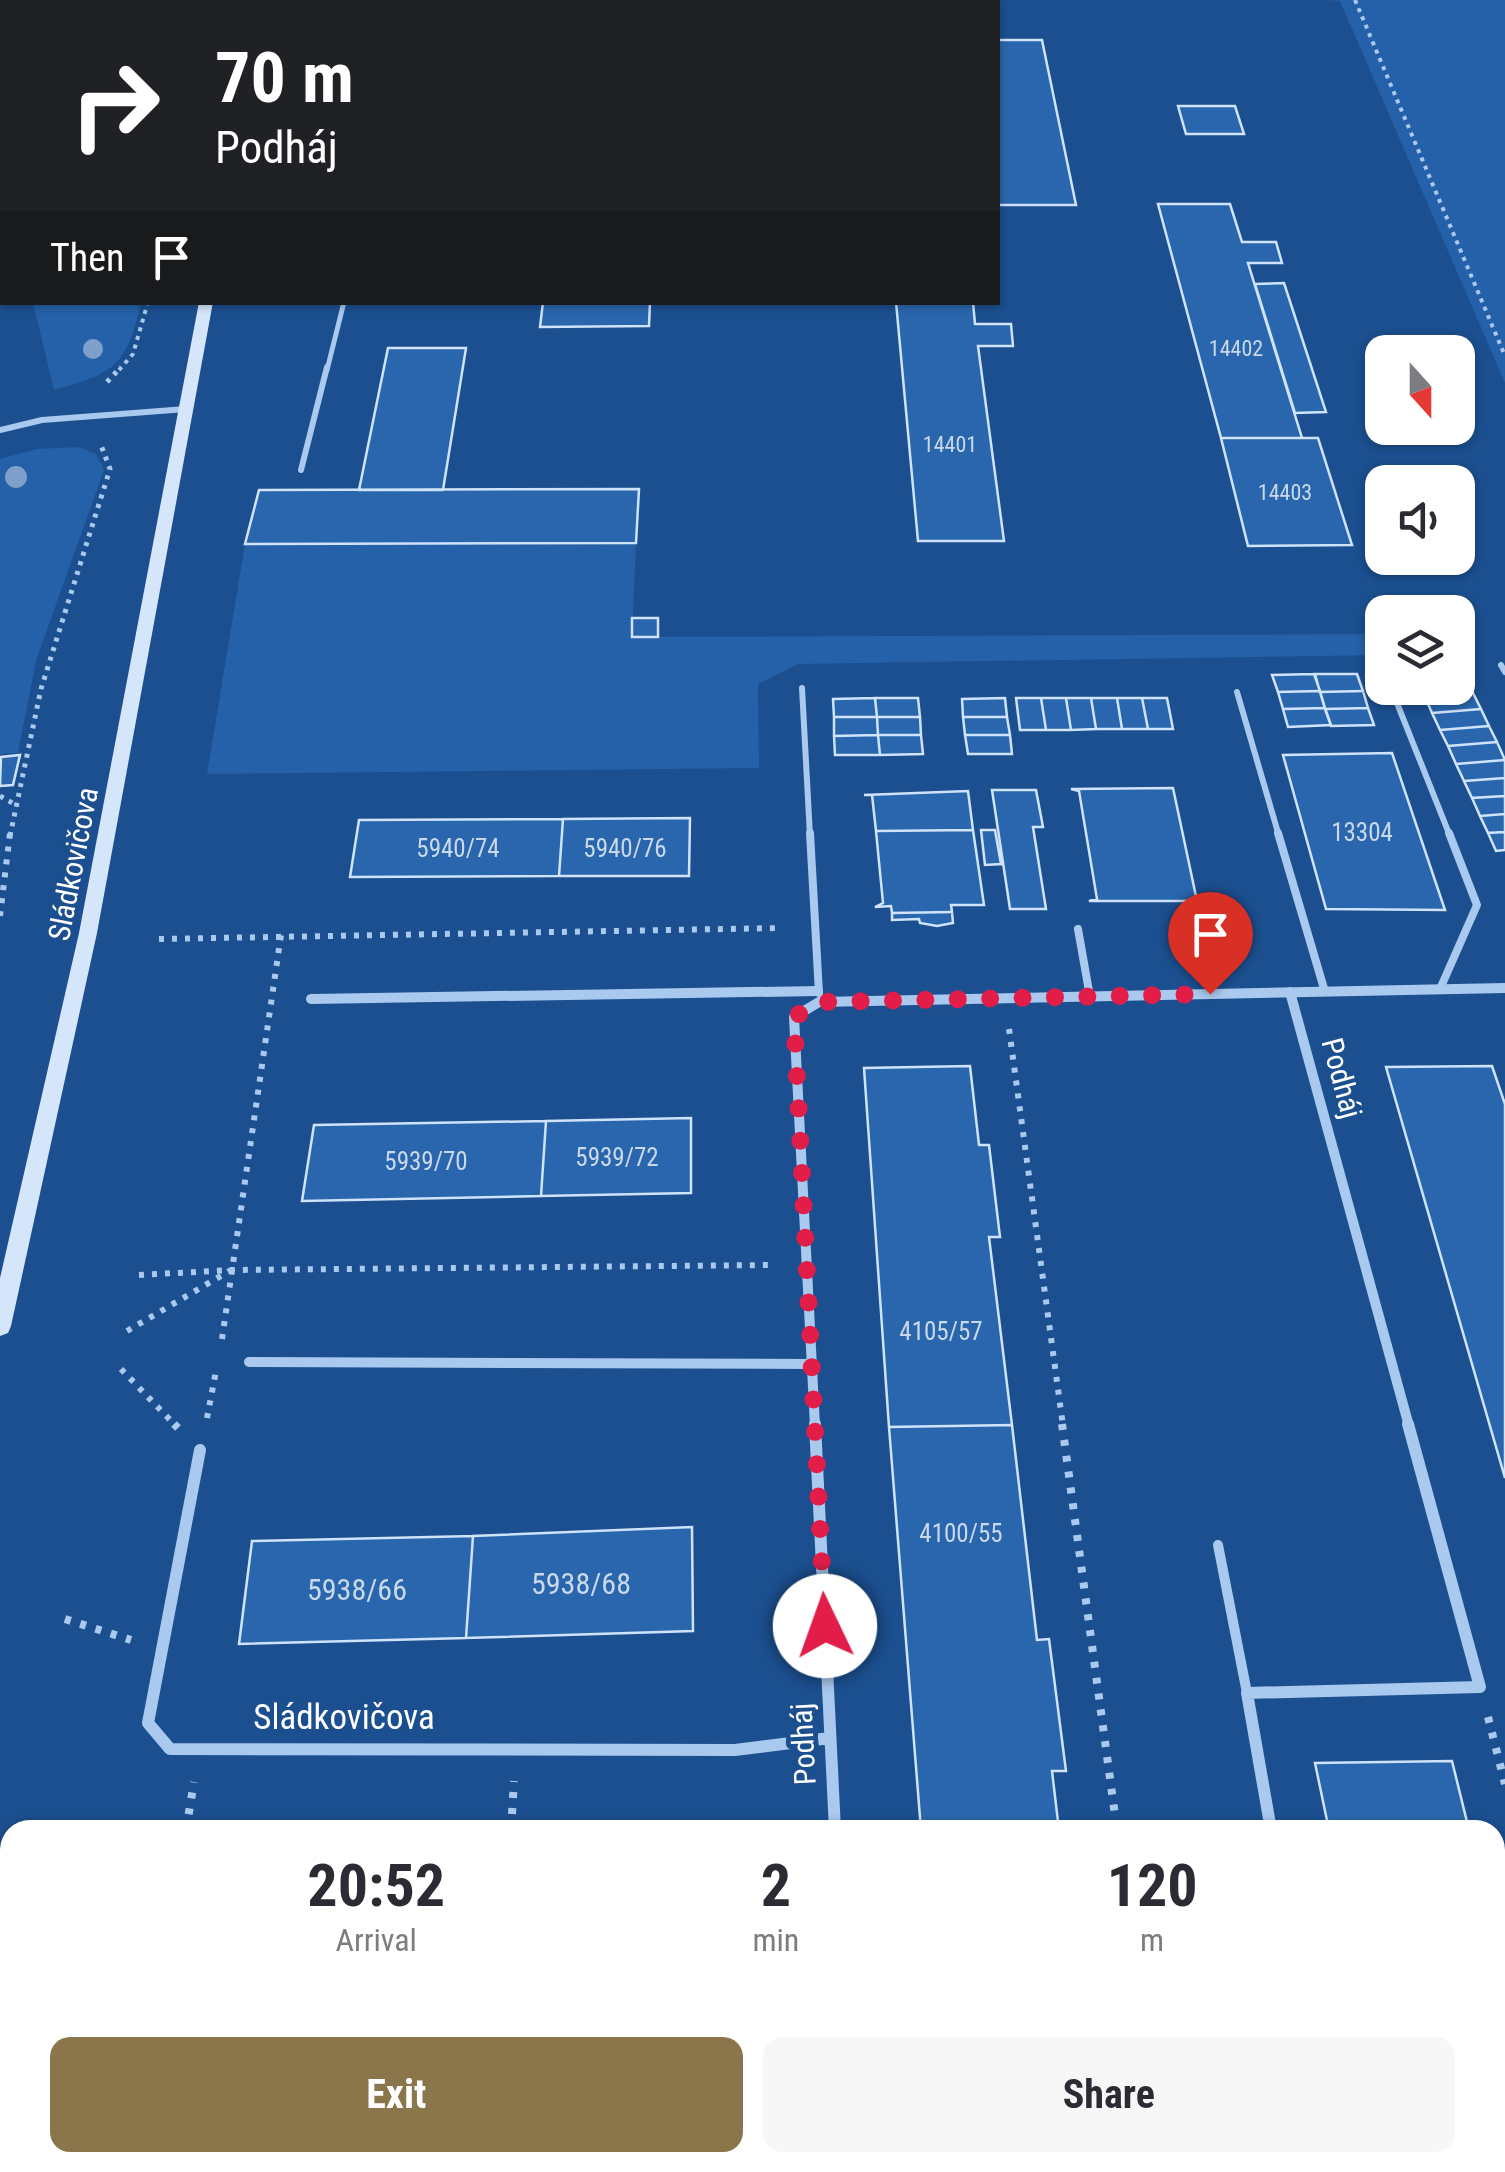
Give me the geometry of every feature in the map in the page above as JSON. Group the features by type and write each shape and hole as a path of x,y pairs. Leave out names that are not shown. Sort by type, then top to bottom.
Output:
{"main road":[{"name":"Sládkovičova","path":"0,1326 10,1246 88,933 205,305"}],"street":[{"name":"Podháj","path":"834,1820 794,1017 819,996 1090,997 1505,988"},
{"name":"Podháj","path":"1290,992 1480,1687"},
{"path":"311,999 819,996"},
{"path":"248,1362 812,1364"},
{"name":"Sládkovičova","path":"200,1450 148,1723 170,1750 735,1750 830,1738"},
{"path":"1269,1820 1247,1693 1480,1687"}],"lane":[{"path":"301,470 343,305"},
{"path":"0,430 42,420 186,409"},
{"path":"802,688 819,996"},
{"path":"1237,692 1324,992"},
{"path":"1398,705 1477,905 1440,990"},
{"path":"1078,930 1090,997"},
{"path":"1218,1545 1247,1693"}],"path":[{"path":"1355,0 1505,356"},
{"path":"0,916 3,869 46,662 110,469 100,449 107,378 134,354 147,305"},
{"path":"0,796 16,805"},
{"path":"159,939 815,928"},
{"path":"222,1341 281,935"},
{"path":"1004,998 1116,1820"},
{"path":"139,1275 232,1270 808,1265"},
{"path":"128,1331 232,1270"},
{"path":"200,1450 219,1359"},
{"path":"121,1369 200,1450"},
{"path":"65,1618 161,1650"},
{"path":"1480,1687 1505,1784"},
{"path":"188,1820 199,1750"}],"shaded area":[{"path":"1327,0 1505,0 1505,383 1340,1"},
{"path":"34,305 140,305 130,341 115,364 92,378 54,390"},
{"path":"79,447 96,454 104,470 36,661 18,753 0,754 0,459 37,449"},
{"path":"636,543 632,637 1365,634 1365,655 798,664 758,684 759,768 207,774 245,544"}],"building":[{"path":"1000,40 1042,40 1076,205 1000,205"},
{"path":"1178,106 1235,106 1244,134 1186,134"},
{"path":"1158,204 1230,204 1242,242 1276,242 1282,263 1248,263 1302,438 1221,438"},
{"path":"1284,283 1326,412 1295,413 1255,284"},
{"path":"543,305 650,305 649,326 540,327"},
{"path":"896,305 973,305 975,324 1011,324 1013,346 978,346 1004,541 918,541"},
{"path":"388,348 466,348 443,490 359,490"},
{"path":"1221,438 1318,438 1352,545 1248,546"},
{"path":"639,489 636,543 245,544 259,490"},
{"path":"632,618 658,618 658,637 632,637"},
{"path":"1314,674 1320,691 1278,692 1272,675"},
{"path":"1315,674 1357,674 1363,691 1320,692"},
{"path":"1320,691 1325,708 1283,709 1278,692"},
{"path":"1363,691 1368,708 1325,709 1320,692"},
{"path":"1475,697 1481,709 1432,713 1428,705 1475,705"},
{"path":"875,698 918,698 920,717 877,717"},
{"path":"875,698 877,717 834,717 833,699"},
{"path":"1005,698 1007,717 963,717 962,699"},
{"path":"1016,698 1041,698 1046,730 1020,730"},
{"path":"1041,698 1066,698 1071,730 1046,730"},
{"path":"1066,698 1091,698 1096,729 1071,730"},
{"path":"1091,698 1117,698 1122,729 1096,729"},
{"path":"1117,698 1142,698 1148,729 1122,729"},
{"path":"1142,698 1167,698 1173,729 1148,729"},
{"path":"1325,708 1331,725 1288,727 1283,709"},
{"path":"1368,708 1374,725 1331,726 1325,709"},
{"path":"1481,709 1489,726 1440,730 1432,713"},
{"path":"834,717 877,717 878,735 834,736"},
{"path":"877,717 920,717 921,735 878,735"},
{"path":"963,717 1007,717 1010,735 965,735"},
{"path":"1489,726 1497,742 1448,746 1440,730"},
{"path":"878,735 921,735 923,754 880,755"},
{"path":"878,735 880,755 835,755 834,736"},
{"path":"965,735 1010,735 1012,754 968,754"},
{"path":"1497,742 1505,760 1456,764 1448,746"},
{"path":"1392,753 1445,910 1326,909 1283,755"},
{"path":"20,755 13,785 0,786 1,757"},
{"path":"1505,760 1505,778 1464,781 1456,764"},
{"path":"1505,778 1505,796 1472,798 1464,781"},
{"path":"1173,788 1197,901 1089,901 1097,899 1079,791 1071,789"},
{"path":"992,790 1036,790 1043,827 1033,827 1046,909 1010,909"},
{"path":"968,791 973,830 876,831 872,795 864,795"},
{"path":"1505,796 1505,814 1480,816 1472,798"},
{"path":"1505,814 1505,832 1488,833 1480,816"},
{"path":"690,818 689,876 559,876 563,819"},
{"path":"563,819 559,876 350,877 359,820"},
{"path":"973,830 984,905 951,905 952,912 892,913 891,906 875,907 883,903 876,831"},
{"path":"981,830 995,830 1001,864 985,865"},
{"path":"1505,832 1505,850 1496,851 1488,833"},
{"path":"952,912 953,923 937,926 920,923 919,919 892,920 892,913"},
{"path":"970,1066 979,1145 989,1145 1000,1237 989,1237 1012,1425 889,1427 864,1068"},
{"path":"1492,1066 1505,1104 1505,1478 1386,1067"},
{"path":"691,1118 691,1193 541,1196 546,1121"},
{"path":"546,1121 541,1196 302,1201 314,1125"},
{"path":"1012,1425 1037,1640 1049,1639 1066,1771 1052,1771 1058,1820 920,1820 889,1427"},
{"path":"692,1527 693,1631 466,1638 473,1536"},
{"path":"473,1536 466,1638 239,1644 252,1541"},
{"path":"1452,1761 1467,1820 1327,1820 1315,1763"}],"route":[{"path":"825,1626 794,1017 820,1002 1210,994"}]}
